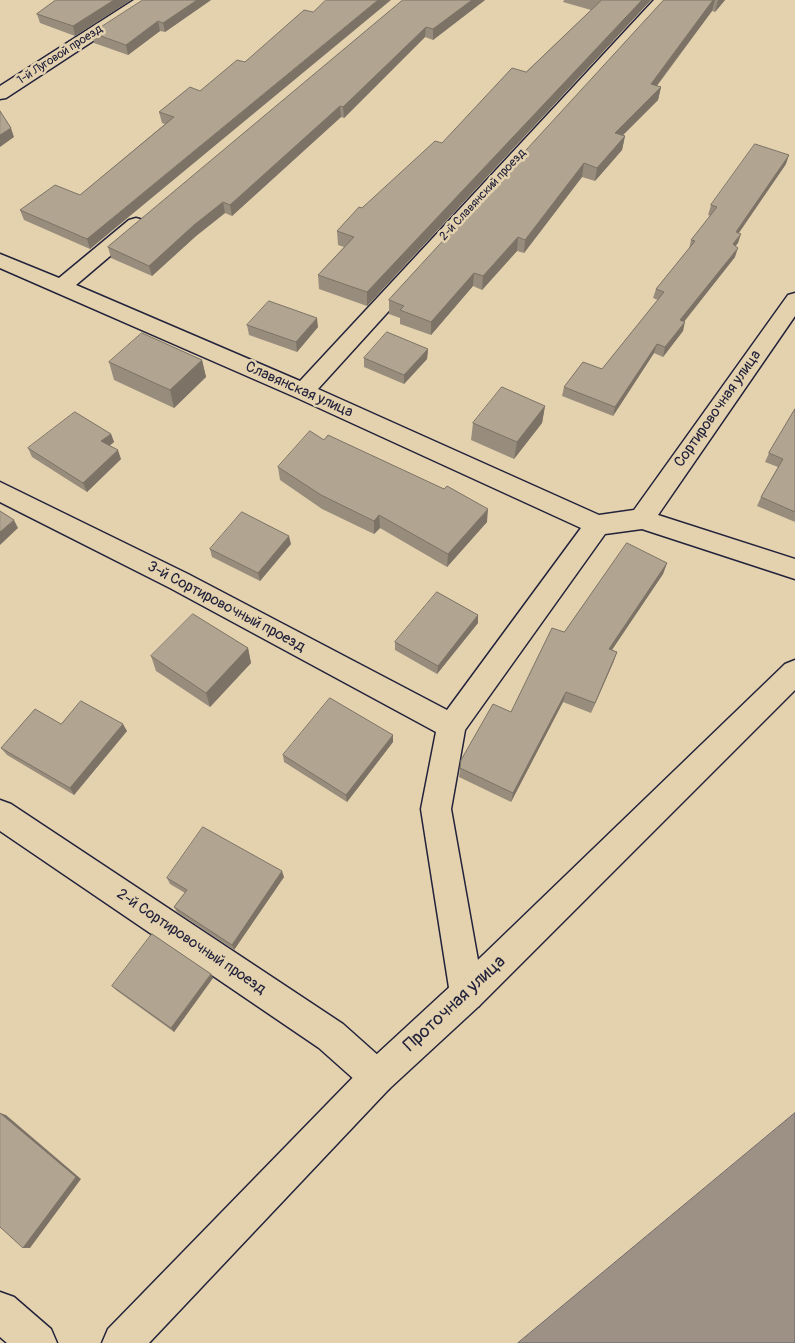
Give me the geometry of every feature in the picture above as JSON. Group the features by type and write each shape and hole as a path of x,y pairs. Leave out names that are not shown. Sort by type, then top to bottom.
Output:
{"street":[{"name":"1-й Луговой проезд","path":"0,94 145,0"},
{"name":"2-й Славянский проезд","path":"303,391 663,0"},
{"path":"61,287 152,210"},
{"name":"Славянская улица","path":"0,260 303,391 597,525"},
{"name":"Сортировочная улица","path":"642,519 795,300"},
{"name":"3-й Сортировочный проезд","path":"0,491 179,581 451,726"},
{"path":"467,994 436,809 451,726 597,525 642,519 795,569"},
{"name":"Проточная улица","path":"122,1343 377,1077 467,994 795,672"},
{"name":"2-й Сортировочный проезд","path":"0,814 331,1036 377,1077"},
{"path":"0,1311 37,1343"}],"shaded area":[{"path":"795,1113 795,1343 518,1343"}],"building":[{"path":"56,0 114,0 73,26 37,14"},
{"path":"143,0 197,0 163,23 158,21 126,45 92,33"},
{"path":"326,0 378,0 87,239 20,210 55,185 80,195 174,117 159,112 190,87 200,91 237,60 245,62 304,10 313,12"},
{"path":"403,0 472,0 433,29 426,27 343,107 340,106 230,205 223,202 194,225 149,266 108,247"},
{"path":"602,0 642,0 367,292 318,275 354,237 337,231 359,207 362,208 435,141 442,143 512,68 526,72"},
{"path":"664,0 713,0 651,84 661,87 615,133 625,136 597,168 584,163 525,240 518,237 483,276 474,273 431,322 400,310 404,306 389,300"},
{"path":"0,111 11,128 0,135"},
{"path":"755,144 789,155 736,232 741,234 733,244 738,248 680,320 685,322 665,347 657,344 615,407 564,387 583,362 602,369 664,292 656,289 695,241 691,240 717,207 711,205"},
{"path":"269,301 317,318 296,342 247,325"},
{"path":"387,332 428,349 404,375 364,358"},
{"path":"142,333 202,360 170,390 109,362"},
{"path":"502,387 545,406 517,442 473,423"},
{"path":"795,409 795,512 761,497 783,459 769,453"},
{"path":"75,412 111,434 101,441 118,450 83,483 28,448"},
{"path":"310,431 324,440 328,435 444,489 447,486 488,509 448,554 379,515 374,521 321,495 278,467"},
{"path":"0,511 14,520 0,532"},
{"path":"242,512 289,536 258,573 210,549"},
{"path":"627,543 667,563 609,649 617,652 595,703 566,692 513,793 460,768 461,760 493,704 511,712 552,628 564,632"},
{"path":"437,592 478,615 438,666 395,642"},
{"path":"193,614 248,648 206,693 151,656"},
{"path":"330,698 393,735 346,795 283,755"},
{"path":"81,701 123,724 70,788 1,748 35,709 61,724"},
{"path":"203,827 282,871 232,945 174,907 187,890 167,878"},
{"path":"152,934 211,974 171,1028 112,986"},
{"path":"0,1113 76,1177 23,1248 0,1227"}]}
